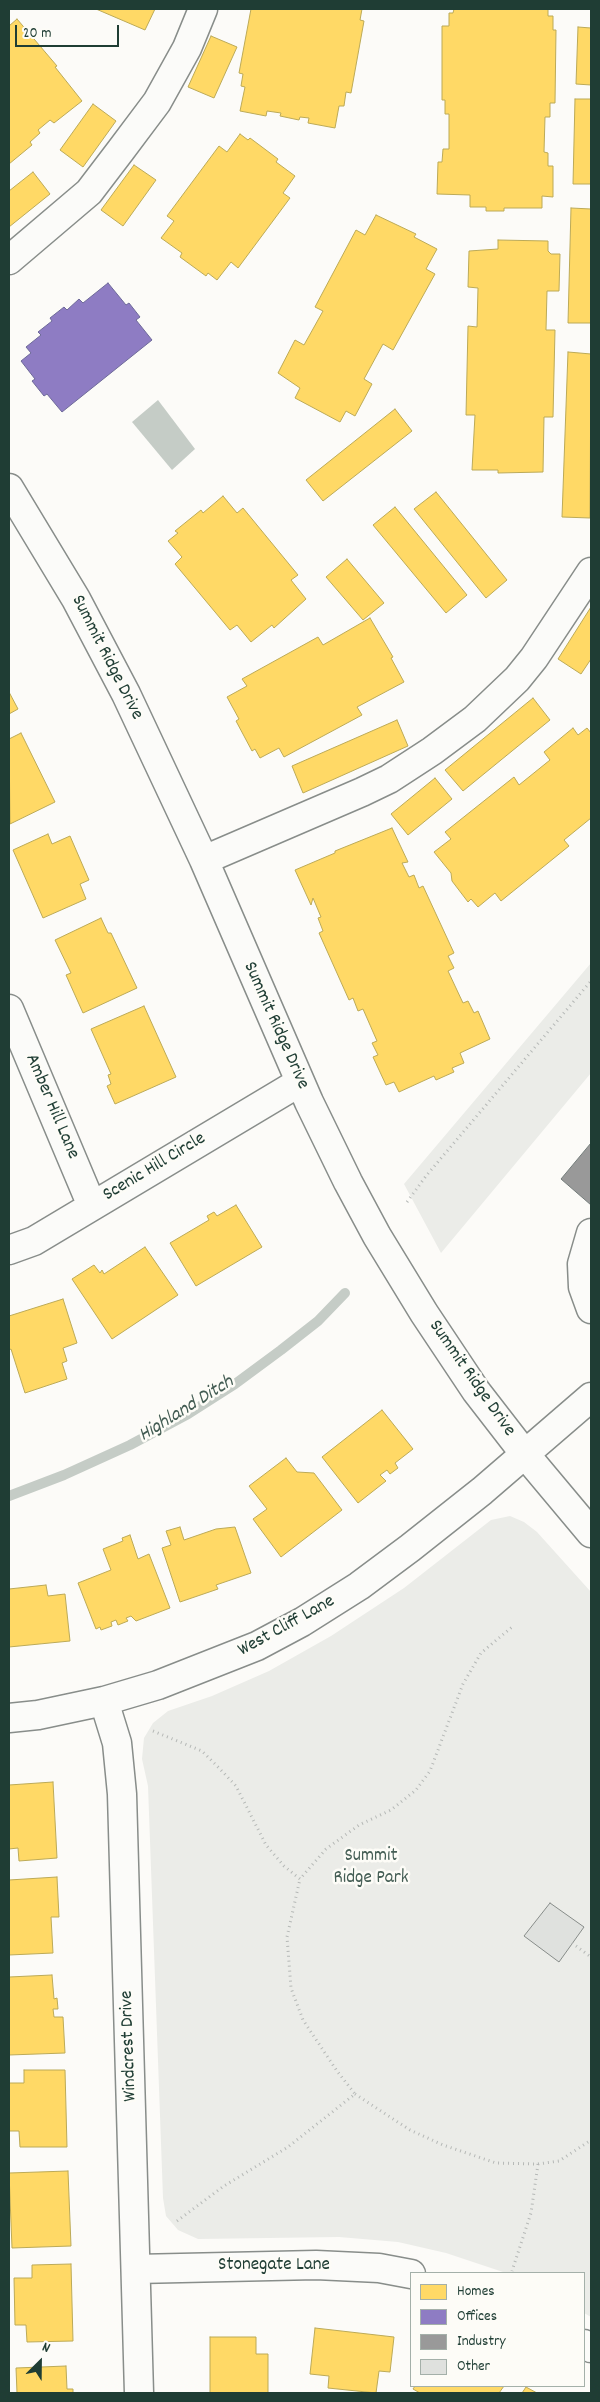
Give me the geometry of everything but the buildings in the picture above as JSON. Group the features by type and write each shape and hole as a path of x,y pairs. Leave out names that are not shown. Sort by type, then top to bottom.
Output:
{"street":[{"path":"9,260 89,192 157,102 186,48 203,9"},
{"name":"Summit Ridge Drive","path":"9,488 89,625 126,694 204,860 300,1082 348,1182 377,1236 476,1391 524,1454 591,1533"},
{"path":"204,860 362,792 389,779 432,751 475,718 517,680 534,658 591,572"},
{"name":"Amber Hill Lane","path":"9,1009 92,1206"},
{"name":"Scenic Hill Circle","path":"9,1250 34,1241 300,1082"},
{"path":"591,1232 582,1264 583,1287 591,1309"},
{"name":"West Cliff Lane","path":"9,1718 38,1715 104,1701 158,1685 213,1665 257,1646 302,1622 359,1586 403,1554 482,1491 591,1397"},
{"name":"Windcrest Drive","path":"104,1701 116,1743 122,1794 139,2393"},
{"name":"Stonegate Lane","path":"136,2269 316,2265 379,2268 410,2274"}],"path":[{"path":"407,1202 426,1176 591,981"},
{"path":"512,1627 482,1653 463,1684 430,1771 416,1790 391,1810 359,1825 326,1849 300,1879 287,1938 291,1988 303,2020 337,2071 356,2094 410,2130 443,2146 496,2163 538,2164 560,2161 591,2140"},
{"path":"152,1731 202,1751 219,1768 236,1786 266,1845 284,1866 300,1879"},
{"path":"572,1943 591,1957"},
{"path":"177,2221 224,2186 288,2147 356,2094"},
{"path":"512,2271 531,2213 538,2164"}],"green space":[{"path":"591,963 591,1073 441,1253 404,1184"},
{"name":"Summit Ridge Park","path":"510,1516 524,1522 537,1532 591,1592 591,2317 585,2314 585,2272 503,2272 446,2253 398,2242 339,2237 198,2239 178,2230 166,2216 163,2198 148,1786 142,1759 144,1738 153,1723 168,1711 212,1696 269,1671 331,1636 404,1588 491,1520"}],"shaded area":[{"path":"158,400 195,449 172,470 132,422"}],"waterway":[{"name":"Highland Ditch","path":"9,1496 64,1475 130,1445 188,1414 235,1384 281,1350 318,1321 345,1293"}]}
